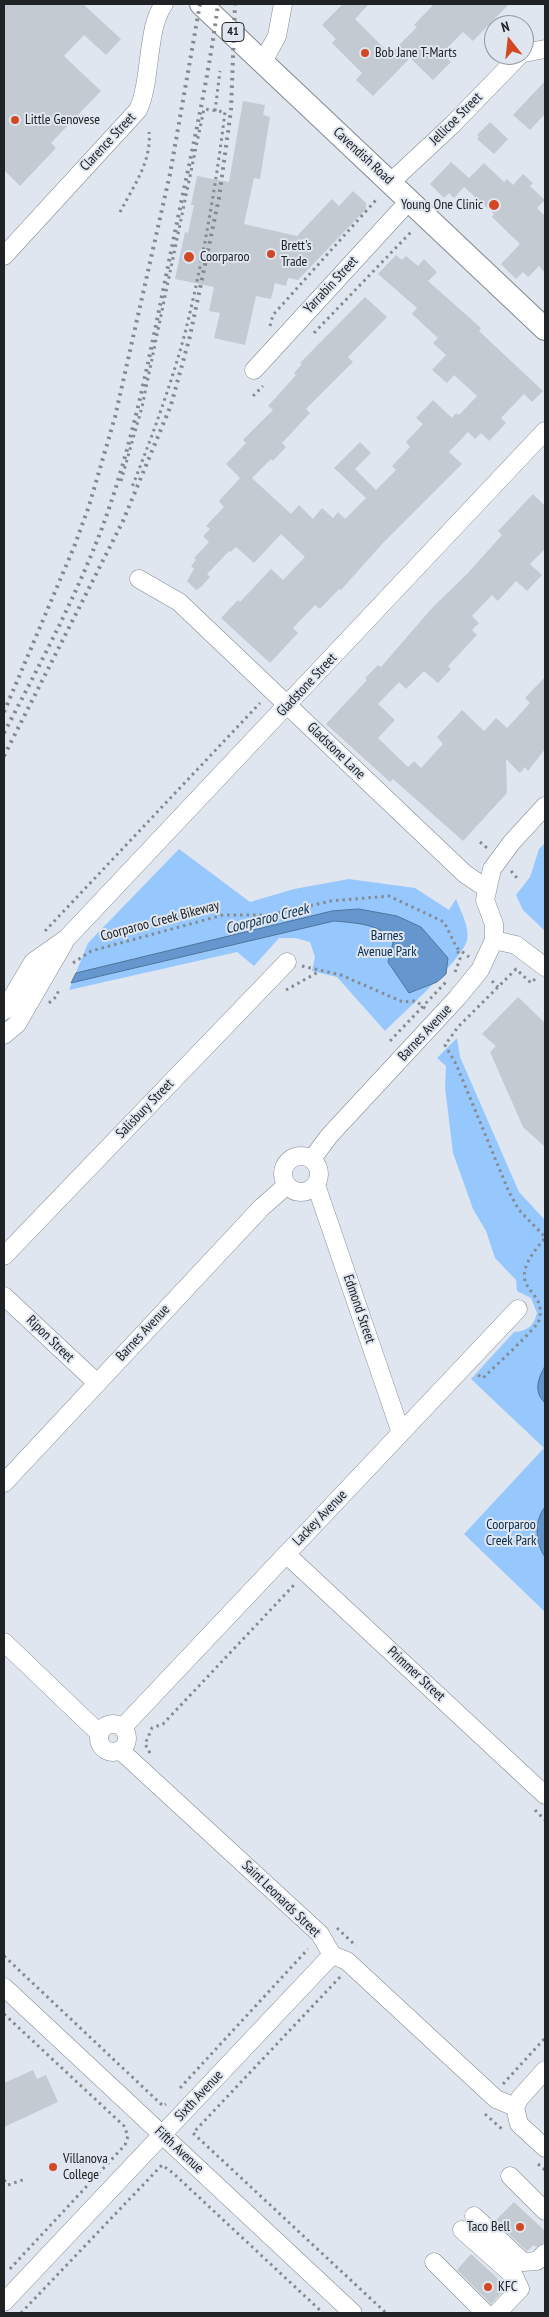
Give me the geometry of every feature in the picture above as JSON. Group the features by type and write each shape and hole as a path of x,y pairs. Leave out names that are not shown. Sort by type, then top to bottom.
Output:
{"main road":[{"name":"Cavendish Road","path":"202,4 545,329"}],"street":[{"name":"Clarence Street","path":"4,256 138,110 145,92 156,21 164,4"},
{"path":"263,62 277,36 283,4"},
{"name":"Jellicoe Street","path":"390,182 452,125 510,65"},
{"name":"Yarrabin Street","path":"260,376 410,201"},
{"name":"Gladstone Street","path":"4,1011 32,962 67,938 545,431"},
{"name":"Gladstone Lane","path":"138,579 179,602 472,880 486,888"},
{"path":"542,972 516,945 494,940 494,924 485,900 486,888 492,869 512,842 545,806"},
{"name":"Gladstone Street","path":"4,1035 16,1024 67,938"},
{"name":"Barnes Avenue","path":"312,1159 329,1136 458,998 480,970 494,940"},
{"name":"Salisbury Street","path":"4,1256 287,962"},
{"path":"295,1156 312,1159 318,1169 316,1185 312,1189 301,1193 286,1186 282,1175 285,1164 295,1156"},
{"name":"Edmond Street","path":"316,1185 401,1433"},
{"name":"Barnes Avenue","path":"4,1483 96,1382 262,1207 286,1186"},
{"name":"Ripon Street","path":"4,1296 96,1382"},
{"name":"Lackey Avenue","path":"122,1727 518,1310"},
{"name":"Primmer Street","path":"286,1554 545,1794"},
{"path":"4,1642 100,1734"},
{"path":"118,1724 128,1736 124,1747 120,1750 109,1752 104,1749 99,1739 100,1734 106,1725 118,1724"},
{"name":"Saint Leonards Street","path":"120,1750 320,1934 332,1954 348,1961 496,2099 515,2107"},
{"name":"Sixth Avenue","path":"4,2302 332,1954"},
{"name":"Fifth Avenue","path":"4,1987 353,2313"},
{"path":"545,2070 520,2098 515,2107 519,2124 545,2148"},
{"path":"510,2176 545,2211"},
{"path":"474,2216 523,2262 537,2261 545,2252"},
{"path":"462,2230 514,2276 520,2289 497,2313"},
{"path":"434,2262 485,2313"}],"path":[{"path":"216,111 220,71"},
{"path":"120,481 142,407 204,109 225,112 217,179 185,333 156,427 132,487"},
{"path":"120,212 140,174 150,147 149,132"},
{"path":"270,326 273,315 376,200"},
{"path":"307,340 410,232"},
{"path":"253,396 260,376"},
{"path":"44,932 266,697"},
{"path":"480,842 488,849"},
{"path":"511,871 517,878"},
{"name":"Coorparoo Creek Bikeway","path":"68,970 73,963 91,951 223,915 269,915 331,901 389,896 444,922 457,948 468,956"},
{"path":"390,1040 456,972 460,960 457,948"},
{"path":"308,968 341,975 403,1002 419,1003"},
{"path":"542,972 531,983 516,969 458,1027 445,1045 456,1064 509,1192 519,1210 545,1237"},
{"path":"281,992 320,971"},
{"path":"29,1001 51,1003 61,983"},
{"path":"494,984 498,987"},
{"path":"145,1744 152,1728 163,1724 294,1585"},
{"path":"177,2092 308,1949"},
{"path":"4,1956 163,2106 170,2099"},
{"path":"340,1977 193,2133 386,2313"},
{"path":"4,2014 124,2126 128,2136 125,2145 4,2275"},
{"path":"502,2084 545,2038"},
{"path":"21,2313 162,2165 173,2173 323,2313"},
{"path":"4,2180 8,2185 25,2179"}],"green space":[{"path":"545,843 545,931 523,910 516,895 530,877 539,849"},
{"name":"Barnes Avenue Park","path":"179,849 250,902 294,889 349,879 415,888 449,910 456,899 466,924 467,940 463,949 444,973 385,1031 337,977 312,971 315,957 310,942 295,938 279,938 254,966 237,952 69,990 88,943"},
{"name":"Coorparoo Creek Park","path":"457,1038 460,1057 519,1192 545,1220 545,1612 464,1534 544,1448 471,1379 514,1332 526,1329 532,1324 537,1313 531,1298 517,1291 516,1280 495,1258 486,1231 473,1209 453,1153 445,1087 446,1066 437,1058"}],"shaded area":[{"path":"359,909 397,916 421,927 448,958 446,974 437,982 409,993 388,962 393,943 388,936 382,931 367,925 334,921 71,983 76,973 332,911"},
{"path":"545,1366 545,1403 539,1394 538,1385"},
{"path":"545,1507 545,1557 539,1545 537,1532 539,1518"}],"building":[{"path":"4,4 83,4 121,39 106,55 84,35 64,56 101,91 51,143 56,148 20,186 4,170"},
{"path":"343,4 369,4 355,19 390,54 417,27 414,25 434,4 509,4 498,15 484,15 484,30 473,41 463,32 442,53 451,62 433,80 410,58 373,96 356,80 362,73 332,43 336,39 322,25"},
{"path":"545,81 545,114 530,130 513,115"},
{"path":"243,101 265,105 263,115 270,117 260,179 254,178 244,224 297,236 332,199 339,206 353,191 366,203 366,209 298,280 288,278 286,286 275,283 271,299 256,296 245,345 214,338 220,313 209,311 214,287 175,279 185,232 188,233 194,205 191,205 197,176 229,182"},
{"path":"490,122 508,139 494,154 477,139 479,137 477,135"},
{"path":"451,162 469,178 484,163 504,182 507,179 513,185 523,174 533,183 530,186 545,200 537,208 545,216 545,273 539,266 528,277 523,272 516,279 501,264 520,244 492,217 494,214 464,187 454,198 449,193 444,198 430,184"},
{"path":"396,255 402,260 406,256 418,266 424,259 437,272 428,281 481,328 479,331 543,391 532,402 524,394 501,418 506,423 489,441 481,433 475,439 468,432 449,452 462,464 382,544 341,590 339,589 320,609 315,605 293,628 298,633 270,663 221,618 238,600 240,602 271,569 283,580 305,557 281,534 254,563 236,547 231,552 229,551 207,574 210,577 201,587 196,590 187,581 194,569 191,566 196,560 194,558 209,542 203,536 210,529 206,526 224,507 219,501 240,478 226,464 246,443 243,440 273,410 268,406 296,375 294,373 302,364 300,363 365,297 387,317 348,357 353,362 306,409 310,413 282,443 286,447 273,461 271,459 252,478 291,514 299,505 313,519 322,508 333,518 338,512 345,519 366,498 334,468 360,442 371,453 355,469 376,490 396,470 392,466 410,447 406,442 423,424 416,418 433,400 452,418 456,413 459,415 477,396 454,375 447,383 432,370 446,355 433,343 438,338 412,314 417,308 378,274"},
{"path":"533,494 545,506 545,549 530,564 542,575 527,591 516,581 498,601 492,595 472,616 479,623 472,630 477,635 448,666 451,669 438,683 424,671 406,689 399,682 378,704 395,720 378,738 408,767 414,761 421,768 443,744 437,737 462,710 484,731 496,718 507,728 530,703 525,698 545,677 545,749 528,771 525,767 520,773 506,759 507,793 463,841 393,779 390,782 326,724 367,680 365,678 378,665 381,667 432,608 468,573 502,535 498,531"},
{"path":"518,997 545,1023 545,1147 523,1127 490,1052 496,1046 482,1034"},
{"path":"33,2070 37,2079 46,2075 58,2102 4,2127 4,2083"},
{"name":"Taco Bell","path":"514,2202 545,2231 545,2243 536,2247 534,2245 527,2251 495,2221"},
{"name":"KFC","path":"471,2254 507,2287 491,2304 457,2270"}],"railway":[{"path":"4,712 74,547 89,506 115,417 170,174 200,4"},
{"path":"4,733 80,581 102,528 125,458 151,350 198,123 218,4"},
{"path":"4,756 123,521 171,405 190,336 219,198 231,110 235,4"}],"place":[{"name":"Bob Jane T-Marts","path":"365,53"},
{"name":"Little Genovese","path":"15,120"},
{"name":"Young One Clinic","path":"494,205"},
{"name":"Brett's Trade","path":"271,254"},
{"name":"Coorparoo","path":"189,257"},
{"name":"Villanova College","path":"53,2167"},
{"name":"Taco Bell","path":"520,2227"},
{"name":"KFC","path":"488,2287"}],"water label":[{"name":"Coorparoo Creek","path":"267,919"}]}
